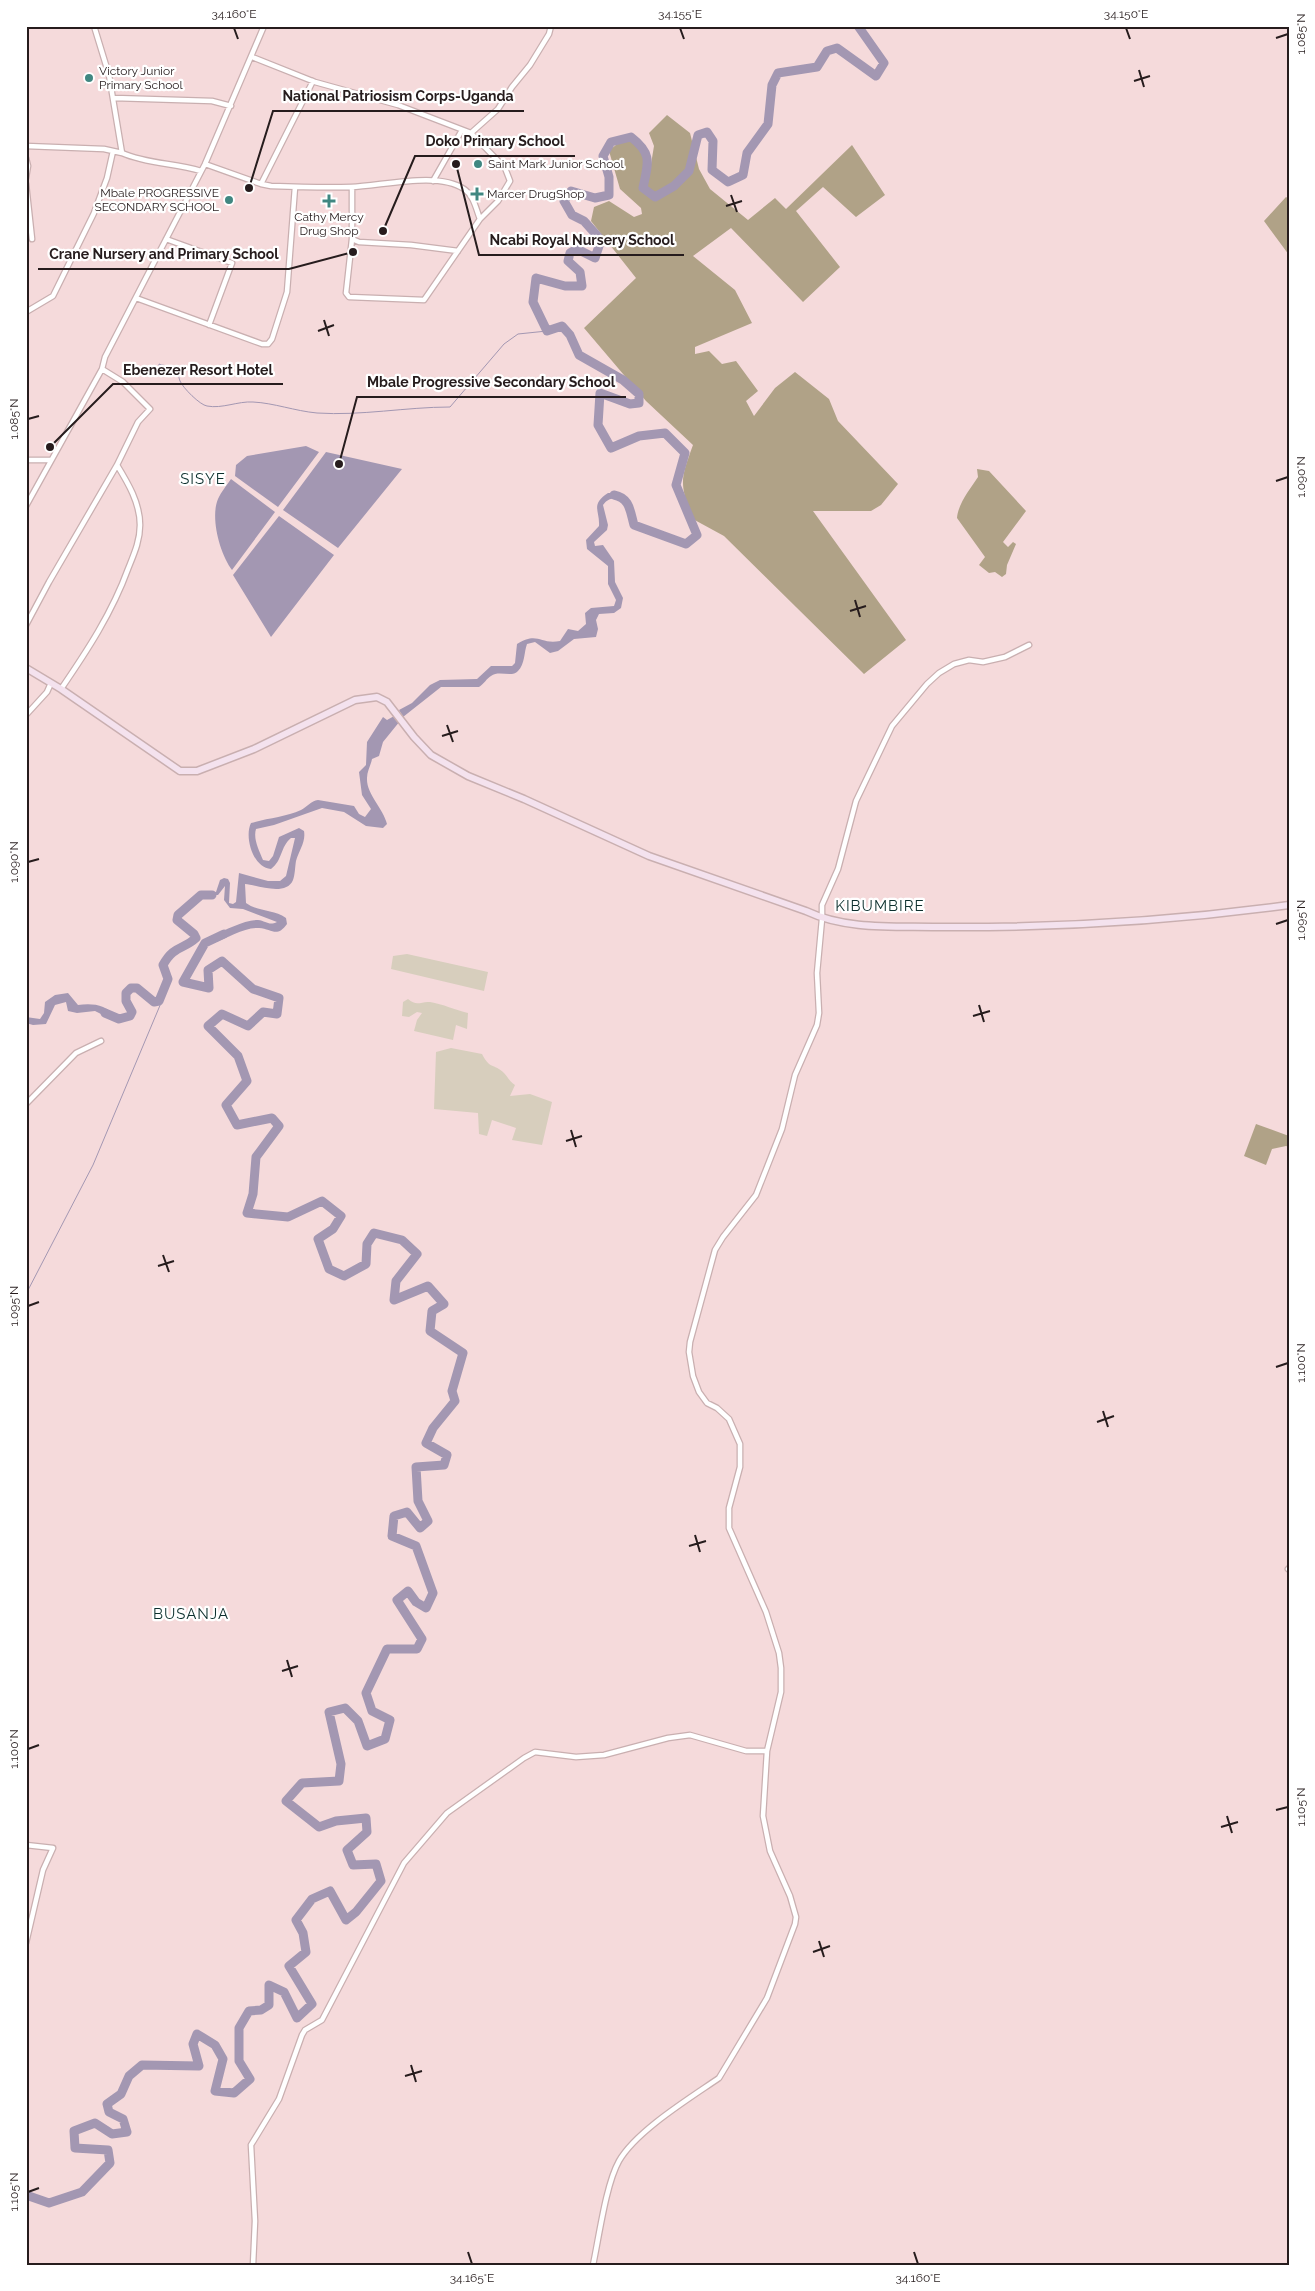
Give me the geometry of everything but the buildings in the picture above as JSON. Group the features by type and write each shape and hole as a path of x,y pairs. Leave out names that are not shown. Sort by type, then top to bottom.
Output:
{"street":[{"path":"94,26 109,75 122,153"},
{"path":"26,506 102,369 105,357 205,164 264,26"},
{"path":"471,133 498,109 512,87 530,65 549,34 551,26"},
{"path":"252,57 313,81 398,105 471,133 505,168 510,181 498,201 480,219 424,300 349,297 346,293 352,240 352,187"},
{"path":"261,184 313,81"},
{"path":"114,98 212,101 231,106"},
{"path":"433,181 462,130"},
{"path":"26,146 104,148 134,158 201,171"},
{"path":"26,312 53,296 94,212 107,178 113,151"},
{"path":"26,158 28,166 26,178"},
{"path":"205,164 261,184 295,187 352,187 433,181 448,183 463,189 474,202 480,219"},
{"path":"26,184 32,239"},
{"path":"136,298 262,344 268,344 272,340 287,292 295,187"},
{"path":"166,239 232,263 209,325"},
{"path":"352,240 458,251"},
{"path":"26,625 116,465 138,422 150,409 123,382 102,369"},
{"path":"26,460 51,460"},
{"path":"61,689 90,647 110,612 139,542 138,511 132,492 116,465"},
{"path":"593,2265 609,2190 619,2161 635,2142 670,2111 719,2078 724,2072 742,2037 767,1998 796,1924 793,1906 770,1851 764,1816 767,1751 781,1692 781,1668 775,1638 766,1612 729,1528 730,1508 740,1467 740,1444 729,1419 717,1408 707,1403 699,1392 692,1368 690,1342 703,1288 715,1250 723,1236 756,1195 782,1129 795,1075 817,1025 816,973 822,905 838,869 856,801 895,721 927,684 939,673 954,664 969,660 993,661 1029,645"},
{"path":"26,668 61,689 180,771 186,772 197,771 254,749 355,700 377,697 387,702 414,737 432,755 468,776 524,799 649,856 798,908 822,919 888,926 1034,927 1162,920 1289,905"},
{"path":"26,715 47,692 51,683"},
{"path":"26,1104 76,1053 101,1041"},
{"path":"253,2265 255,2221 250,2158 251,2145 279,2099 302,2035 305,2030 322,2020 400,1868 443,1817 535,1752 576,1756 604,1755 668,1738 690,1735 746,1751 767,1751"},
{"path":"26,1845 53,1848 43,1870 26,1943"}],"shaded area":[{"path":"667,115 690,133 699,169 710,189 748,220 775,198 786,209 852,145 885,195 856,217 823,187 796,211 840,267 803,302 731,228 693,256 735,290 752,323 695,347 695,354 709,351 722,364 736,361 758,391 746,401 754,416 775,388 795,372 829,399 838,421 898,484 881,505 871,511 813,511 906,640 864,674 724,536 691,518 683,481 693,445 646,401 584,328 636,278 591,221 594,207 609,201 634,217 642,214 641,208 620,189 609,151 616,145 627,141 635,144 646,160 642,182 648,182 654,146 649,133"},
{"path":"1286,197 1289,199 1289,255 1264,221"},
{"path":"306,446 319,452 278,507 235,476 236,465 247,456"},
{"path":"326,452 402,469 338,548 283,510"},
{"path":"977,469 989,471 1026,511 1003,542 1008,547 1013,542 1016,544 1007,565 1006,574 1002,577 995,572 989,573 979,565 985,557 957,518 962,502 978,477"},
{"path":"231,479 275,512 232,570 220,546 215,516 218,499"},
{"path":"608,493 617,493 625,498 623,501 610,499 605,502 603,505 608,525 607,530 594,542 595,546 603,545 614,561 615,582 623,598 621,608 614,613 599,614 596,620 598,629 596,637 574,639 558,651 550,653 535,642 527,644 522,665 515,673 494,674 479,687 441,687 403,717 399,710 412,703 430,685 440,680 477,679 491,666 512,666 515,663 517,644 524,640 535,638 553,642 560,641 568,629 578,631 586,624 585,613 591,608 614,606 616,600 608,584 608,566 587,549 586,540 599,526 598,504 602,497"},
{"path":"279,516 334,555 271,637 233,575"},
{"path":"396,715 400,721 383,742 379,756 372,759 367,775 369,790 387,824 383,828 366,826 344,812 322,808 274,825 256,829 256,841 263,860 269,861 273,856 279,837 299,828 304,831 304,839 296,861 294,878 289,885 284,888 271,889 245,884 246,903 255,908 281,915 286,918 287,924 277,932 254,928 214,943 212,936 241,923 253,920 270,923 277,922 243,909 230,908 224,900 225,886 218,895 201,895 209,891 216,892 220,880 228,879 230,883 229,903 233,904 236,902 239,873 268,881 280,881 286,876 295,838 291,838 287,842 278,862 271,869 265,867 259,863 252,851 249,836 251,823 295,812 318,800 354,806 359,814 365,817 371,809 362,795 359,772 366,765 367,742 383,717 387,720"},
{"path":"407,954 488,972 484,991 391,969 393,956"},
{"path":"68,993 78,1005 98,1005 108,1009 115,1017 113,1020 95,1011 77,1013 68,1011 66,1002 55,1005 46,1024 33,1025 26,1023 26,1017 40,1019 44,1013 45,1002 55,995"},
{"path":"408,999 417,1003 435,1003 468,1013 467,1029 456,1025 453,1040 414,1031 417,1020 422,1013 417,1012 409,1017 402,1016 403,1002"},
{"path":"451,1048 482,1054 487,1062 501,1070 515,1085 510,1096 530,1094 552,1102 542,1145 512,1140 516,1128 492,1120 487,1136 479,1134 478,1113 434,1109 436,1052"},
{"path":"1256,1124 1289,1136 1289,1147 1272,1149 1266,1165 1244,1156"}],"waterway":[{"path":"614,495 626,502 634,525 686,544 697,535 676,485 685,453 665,433 639,436 611,448 598,425 600,393 630,404 639,403 639,394 623,380 579,355 570,335 562,326 547,331 533,302 536,278 565,286 582,286 580,272 568,261 570,253 577,249 595,258 601,240 584,221 572,215 564,201 571,191 595,198 609,195 609,177 603,156 611,142 631,137 646,154 647,165 643,188 655,197 674,186 689,171 698,135 707,132 713,141 712,170 728,182 743,175 747,153 768,124 772,85 778,73 817,67 827,51 837,48 876,76 884,63 858,26"},
{"path":"135,372 150,376 159,369 159,364 173,367 177,371 180,381 192,396 200,403 213,407 253,402 309,412 334,414 450,407 504,344 518,334 547,331"},
{"path":"105,1013 119,1019 130,1016 132,1012 126,1001 126,993 131,988 137,988 154,1002 159,1001 168,979 163,965 171,954 196,938 194,934 177,920 178,915 201,895 212,895"},
{"path":"26,2195 49,2203 82,2192 110,2163 108,2150 75,2148 74,2131 95,2123 112,2134 127,2132 123,2119 109,2112 107,2104 121,2094 129,2076 142,2065 199,2066 193,2044 197,2034 215,2045 223,2059 215,2091 234,2093 250,2079 239,2061 239,2028 249,2011 261,2010 269,2005 269,1985 284,1992 297,2018 312,2004 289,1966 306,1952 303,1933 296,1920 312,1899 330,1891 346,1920 356,1912 381,1881 376,1864 353,1865 347,1850 367,1832 366,1818 336,1821 319,1827 286,1801 302,1783 339,1781 341,1764 329,1712 345,1708 358,1721 367,1746 385,1739 390,1720 372,1711 366,1693 387,1649 417,1649 422,1639 397,1600 408,1591 416,1602 426,1608 433,1593 416,1546 392,1536 394,1516 407,1512 420,1528 428,1521 418,1501 416,1467 444,1465 447,1455 426,1443 433,1428 455,1401 452,1391 463,1353 430,1331 432,1311 444,1304 428,1286 394,1300 396,1281 417,1254 402,1240 374,1233 367,1244 366,1264 344,1276 329,1269 318,1239 333,1229 341,1216 322,1201 288,1217 247,1213 253,1194 256,1157 279,1126 272,1118 237,1125 226,1105 247,1081 238,1056 208,1026 222,1014 248,1026 263,1012 277,1014 279,998 253,989 222,961 208,970 209,988 183,982 205,943 224,934"},
{"path":"26,1294 93,1165 161,1003 159,1001"}],"place":[{"name":"Victory Junior Primary School","path":"89,78"},
{"name":"Ncabi Royal Nursery School","path":"456,164"},
{"name":"Saint Mark Junior School","path":"478,164"},
{"name":"National Patriosism Corps-Uganda","path":"249,188"},
{"name":"Marcer DrugShop","path":"477,194"},
{"name":"Mbale PROGRESSIVE SECONDARY SCHOOL","path":"229,200"},
{"name":"Cathy Mercy Drug Shop","path":"329,201"},
{"name":"Doko Primary School","path":"383,231"},
{"name":"Crane Nursery and Primary School","path":"353,252"},
{"name":"Ebenezer Resort Hotel","path":"50,447"},
{"name":"Mbale Progressive Secondary School","path":"339,464"}],"district":[{"name":"SISYE","path":"203,479"},
{"name":"KIBUMBIRE","path":"880,906"},
{"name":"BUSANJA","path":"191,1614"}]}
